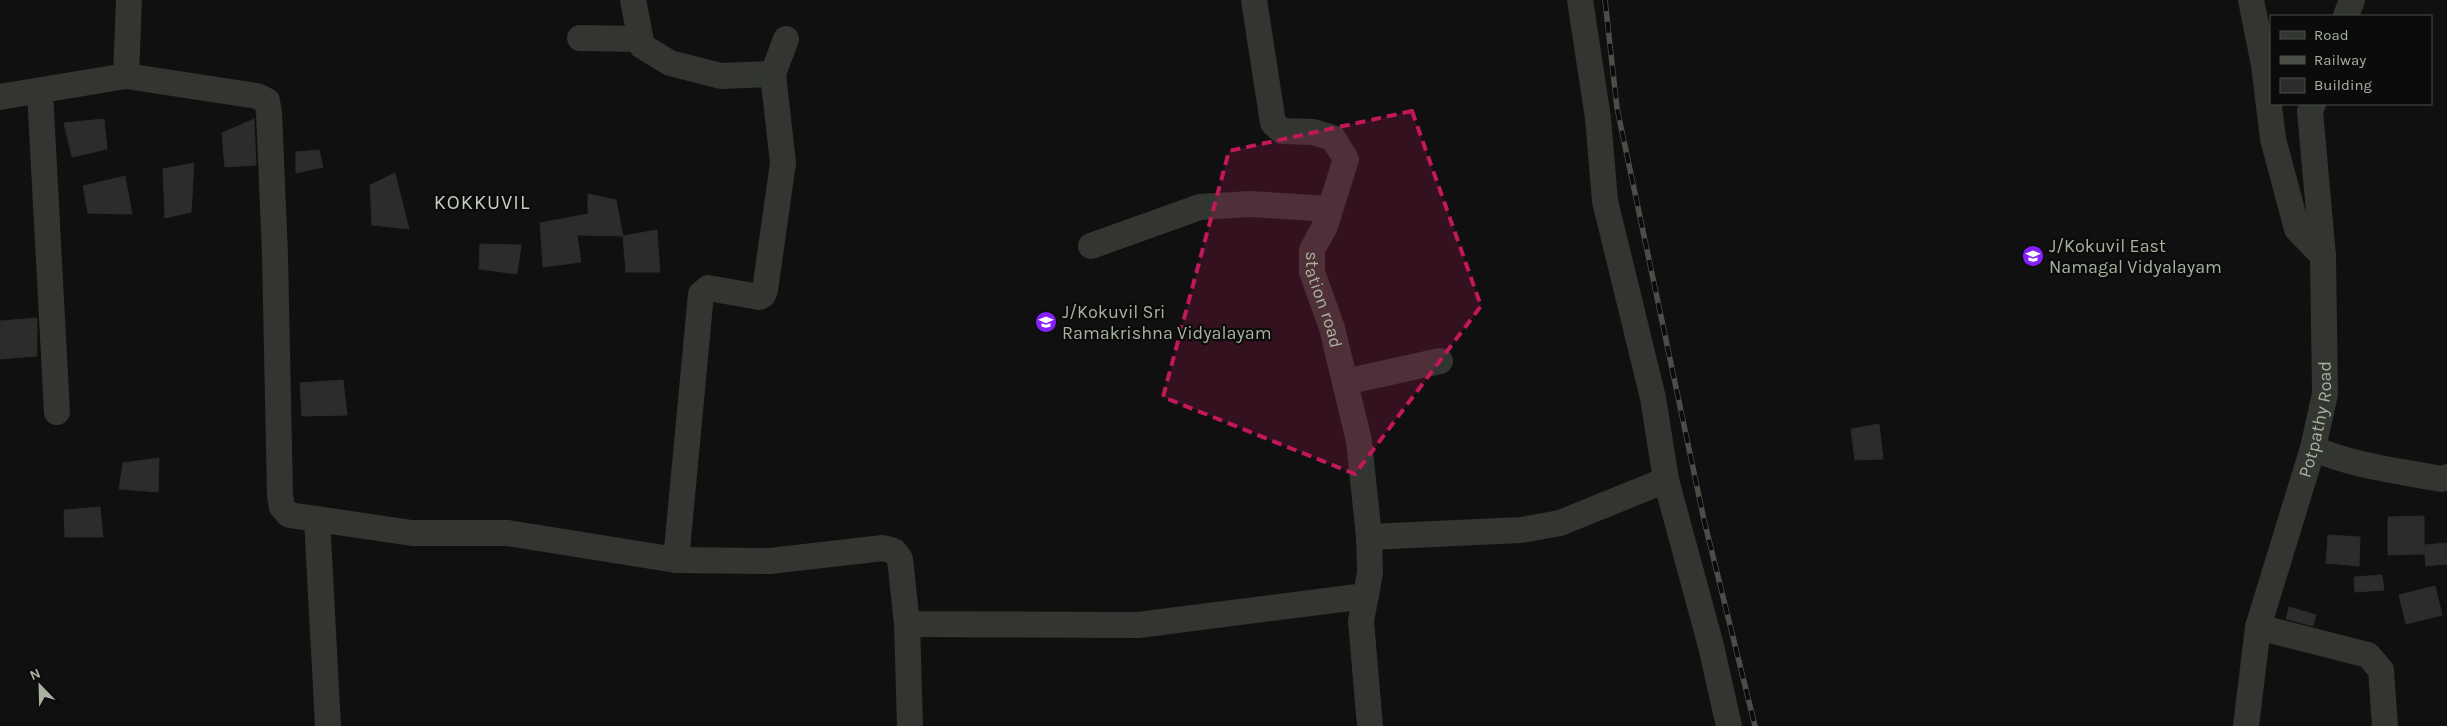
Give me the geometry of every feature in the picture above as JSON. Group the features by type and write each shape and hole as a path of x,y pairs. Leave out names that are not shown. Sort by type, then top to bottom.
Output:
{"street":[{"path":"126,76 128,0"},
{"path":"633,0 642,46 670,62 721,76 772,74"},
{"name":"station road","path":"1254,0 1273,123 1282,131 1312,132 1333,138 1346,159 1325,226 1312,250 1312,272 1332,328 1358,441 1369,537 1370,573 1361,621 1370,726"},
{"path":"1580,0 1598,118 1605,201 1653,398 1666,480 1711,646 1729,726"},
{"path":"2251,0 2264,65 2273,139 2297,229 2323,256"},
{"path":"2346,15 2352,0"},
{"path":"580,38 640,39"},
{"path":"676,560 701,294 708,288 758,297 763,296 765,290 783,163 772,74 786,39"},
{"path":"0,97 40,92 126,76 247,94 267,101 275,254 280,495 282,507 289,515 412,533 508,533 676,560 770,561 883,548 894,551 900,559 907,624 910,726"},
{"path":"40,92 57,412"},
{"name":"Potpathy Road","path":"2246,726 2258,627 2313,448 2325,394 2323,256 2310,111 2313,105"},
{"path":"1091,246 1200,207 1250,204 1329,210"},
{"path":"1345,382 1440,361"},
{"path":"2313,448 2327,454 2391,470 2441,479 2447,477"},
{"path":"1369,537 1520,530 1560,523 1666,480"},
{"path":"317,520 328,726"},
{"path":"907,624 1138,625 1366,596"},
{"path":"2258,627 2301,640 2368,654 2381,670 2385,726"}],"highlighted area":[{"path":"1412,111 1481,306 1355,474 1163,397 1229,151"}],"building":[{"path":"104,119 107,149 72,157 64,123"},
{"path":"254,119 256,165 225,167 222,133"},
{"path":"319,150 323,167 296,173 296,152"},
{"path":"194,163 191,212 165,218 163,169"},
{"path":"395,173 409,229 372,225 370,185"},
{"path":"125,176 132,214 88,213 83,186"},
{"path":"588,194 616,200 623,236 577,235 581,262 543,267 540,223 588,214"},
{"path":"657,230 660,272 626,272 623,236"},
{"path":"480,244 521,245 517,274 479,269"},
{"path":"37,318 37,356 0,359 0,321"},
{"path":"343,380 347,415 302,416 300,383"},
{"path":"1879,424 1883,459 1855,460 1851,429"},
{"path":"159,458 158,492 119,489 123,463"},
{"path":"100,507 103,537 65,537 64,510"},
{"path":"2424,516 2424,554 2388,555 2388,517"},
{"path":"2328,535 2360,537 2359,566 2326,563"},
{"path":"2447,543 2447,564 2426,566 2424,545"},
{"path":"2382,575 2384,590 2355,592 2354,577"},
{"path":"2435,586 2442,615 2406,624 2399,595"},
{"path":"2289,607 2316,615 2313,626 2286,619"}],"railway":[{"path":"1605,0 1617,108 1704,520 1755,726"}],"place":[{"name":"J/Kokuvil East Namagal Vidyalayam","path":"2033,256"},
{"name":"J/Kokuvil Sri Ramakrishna Vidyalayam","path":"1046,322"}],"district":[{"name":"KOKKUVIL","path":"482,202"}]}
